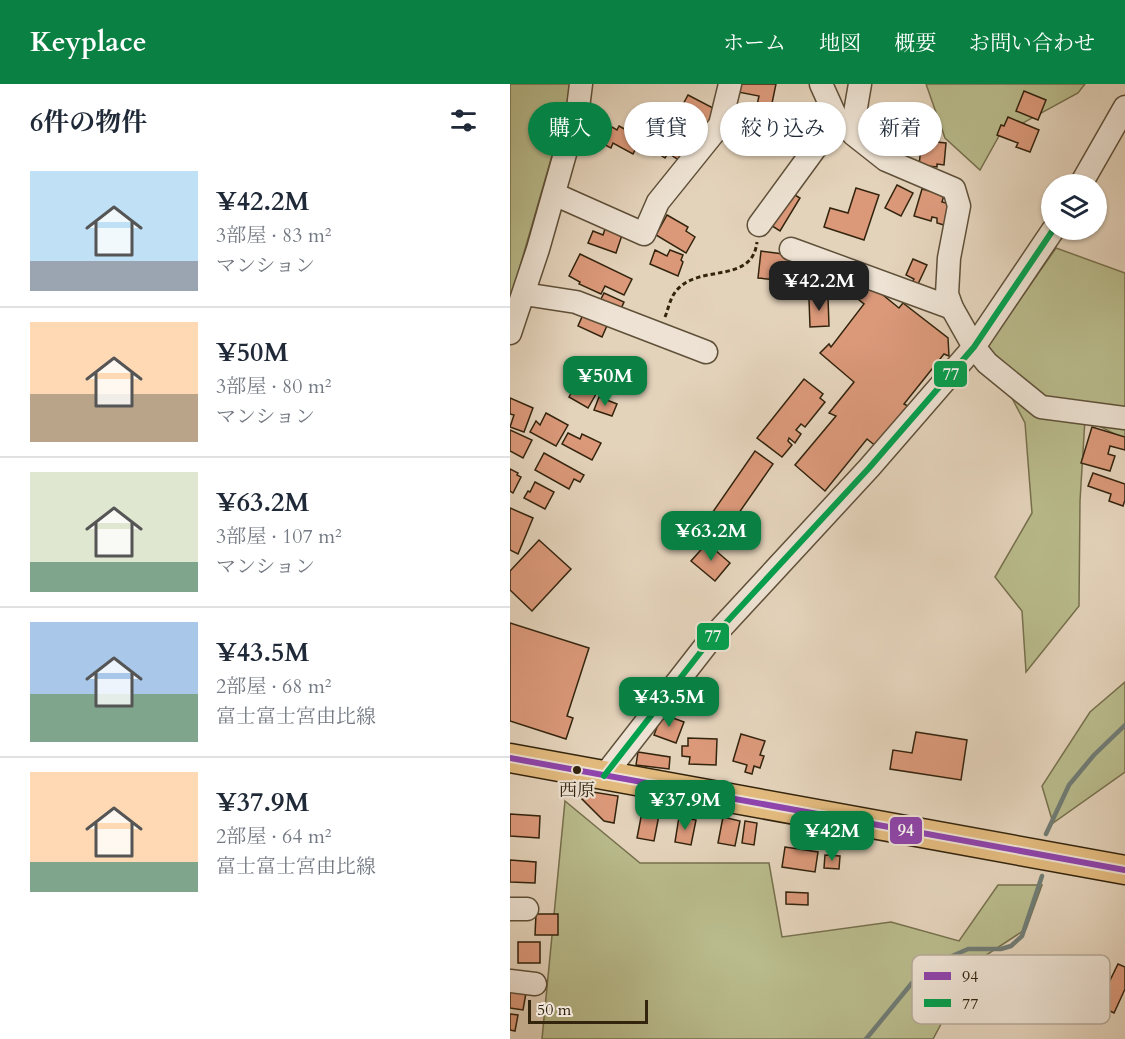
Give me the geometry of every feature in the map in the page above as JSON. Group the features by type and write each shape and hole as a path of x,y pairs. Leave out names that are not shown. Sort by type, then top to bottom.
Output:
{"main road":[{"path":"510,758 1112,868"}],"street":[{"path":"510,333 554,195 578,108 581,84"},
{"path":"554,195 644,234 658,202 720,125 730,84"},
{"path":"821,84 831,102"},
{"path":"860,84 846,128 886,160 954,189 959,206 949,258 947,294 952,308 974,347 987,363 1041,407 1125,418"},
{"path":"1087,174 1125,106"},
{"path":"759,225 809,156"},
{"path":"604,776 710,640 869,468 974,347 1046,240"},
{"path":"791,249 952,308"},
{"path":"524,294 576,302 706,352"},
{"path":"510,981 535,984"}],"path":[{"path":"658,333 675,292 691,280 711,273 734,271 748,262 756,253 759,225"}],"green space":[{"path":"510,84 570,84 571,90 568,102 528,102 528,156 552,156 510,301"},
{"path":"926,84 1085,84 1078,93 999,136 980,170 945,138 942,129 942,102 932,102"},
{"path":"1056,248 1125,273 1125,439 1085,419 1080,501 1079,606 1026,672 1022,611 995,577 1032,513 1025,423 986,348"},
{"path":"1125,682 1125,772 1053,823 1042,786 1090,712"},
{"path":"565,801 640,863 769,863 782,937 891,922 959,941 998,885 1042,885 1026,929 986,955 912,955 912,1024 941,1024 933,1039 542,1039"}],"building":[{"path":"739,84 776,84 772,102 758,102 759,96 738,92"},
{"path":"1024,91 1046,100 1038,120 1016,111"},
{"path":"688,95 702,102 684,102"},
{"path":"708,105 715,109 708,122"},
{"path":"1008,117 1039,130 1030,152 1016,147 1018,143 997,135 1001,125 1004,126"},
{"path":"619,126 624,129 624,149 613,143 612,146 612,127 617,130"},
{"path":"942,143 946,143 944,165 937,164 937,167 919,165 920,156 942,156"},
{"path":"672,156 683,156 680,161"},
{"path":"897,185 913,193 901,216 885,208"},
{"path":"856,188 879,195 864,240 824,227 830,208 848,213"},
{"path":"922,189 944,195 942,202 950,204 944,225 937,223 937,218 932,217 931,221 914,216"},
{"path":"788,191 800,198 780,231 769,224"},
{"path":"667,215 688,227 686,231 695,237 686,253 656,235"},
{"path":"605,229 622,235 616,253 588,243 593,231 603,235"},
{"path":"655,250 667,256 670,250 683,255 678,276 650,264"},
{"path":"761,251 791,255 788,281 758,278"},
{"path":"580,254 632,279 624,295 605,286 601,294 579,284 580,282 569,276"},
{"path":"913,259 927,265 918,284 912,282 914,279 906,275"},
{"path":"810,271 835,271 835,288 822,288 821,295 809,295"},
{"path":"864,284 873,287 899,308 903,303 948,338 949,356 944,354 904,404 908,406 877,447 867,439 825,491 795,465 836,416 829,413 854,382 820,353 829,344 831,347 864,304 854,296"},
{"path":"604,293 624,302 619,313 599,303"},
{"path":"828,298 829,326 810,327 809,299"},
{"path":"585,310 609,321 602,337 578,326"},
{"path":"804,379 823,394 820,398 825,402 805,427 801,424 796,430 801,434 795,443 789,438 788,441 792,445 782,457 757,438"},
{"path":"577,383 596,394 588,408 569,397"},
{"path":"599,397 617,404 612,416 594,410"},
{"path":"510,398 533,408 524,432 510,427 514,415 510,414"},
{"path":"546,413 568,425 556,446 530,432 536,421 540,425"},
{"path":"1092,427 1125,437 1125,450 1110,446 1108,454 1115,456 1110,471 1081,463"},
{"path":"510,430 532,440 523,458 510,451"},
{"path":"568,433 580,439 582,434 601,443 592,460 562,444"},
{"path":"755,451 773,464 727,530 719,525 709,540 702,535 712,521 708,519"},
{"path":"544,453 584,475 580,482 574,479 569,489 535,470"},
{"path":"510,469 521,477 513,493 510,491"},
{"path":"1093,473 1125,484 1123,506 1109,501 1111,494 1088,486"},
{"path":"535,482 554,492 545,509 524,498"},
{"path":"510,508 533,518 518,554 510,550"},
{"path":"539,540 571,569 532,611 510,590 510,571"},
{"path":"707,543 730,563 715,581 691,561"},
{"path":"510,623 589,648 567,716 573,718 566,739 510,721"},
{"path":"662,714 684,722 676,743 654,735"},
{"path":"916,732 967,740 961,780 890,769 893,750 912,753"},
{"path":"741,734 765,741 760,755 764,756 760,768 754,766 752,774 745,772 747,765 733,761"},
{"path":"688,738 717,739 716,765 689,764 690,757 682,756 682,746 688,746"},
{"path":"638,752 670,757 669,769 636,765"},
{"path":"580,790 618,796 614,823 604,821 578,795"},
{"path":"642,812 659,815 654,841 637,838"},
{"path":"510,814 540,816 539,838 510,836"},
{"path":"679,817 696,820 691,845 675,842"},
{"path":"723,817 740,821 735,846 718,843"},
{"path":"745,821 757,823 754,845 742,843"},
{"path":"785,847 818,852 815,872 782,867"},
{"path":"825,855 840,856 839,869 824,868"},
{"path":"510,860 536,862 535,883 510,882"},
{"path":"786,892 808,893 808,905 786,904"},
{"path":"536,914 558,914 558,935 535,935"},
{"path":"518,942 540,942 540,963 518,963"},
{"path":"1118,964 1125,967 1125,989 1114,1013 1110,1011 1110,980"},
{"path":"510,990 526,993 523,1010 510,1008"},
{"path":"510,1014 518,1015 515,1031 510,1030"}],"waterway":[{"path":"1046,834 1069,785 1094,755 1125,725"},
{"path":"954,955 968,949 1001,949 1011,946 1022,936 1042,876"},
{"path":"866,1039 912,983"}],"transit line":[{"name":"77","path":"604,776 710,640 869,468 974,347 1046,240"},
{"name":"94","path":"510,758 1125,870"}],"place":[{"name":"西原","path":"577,770"}]}
